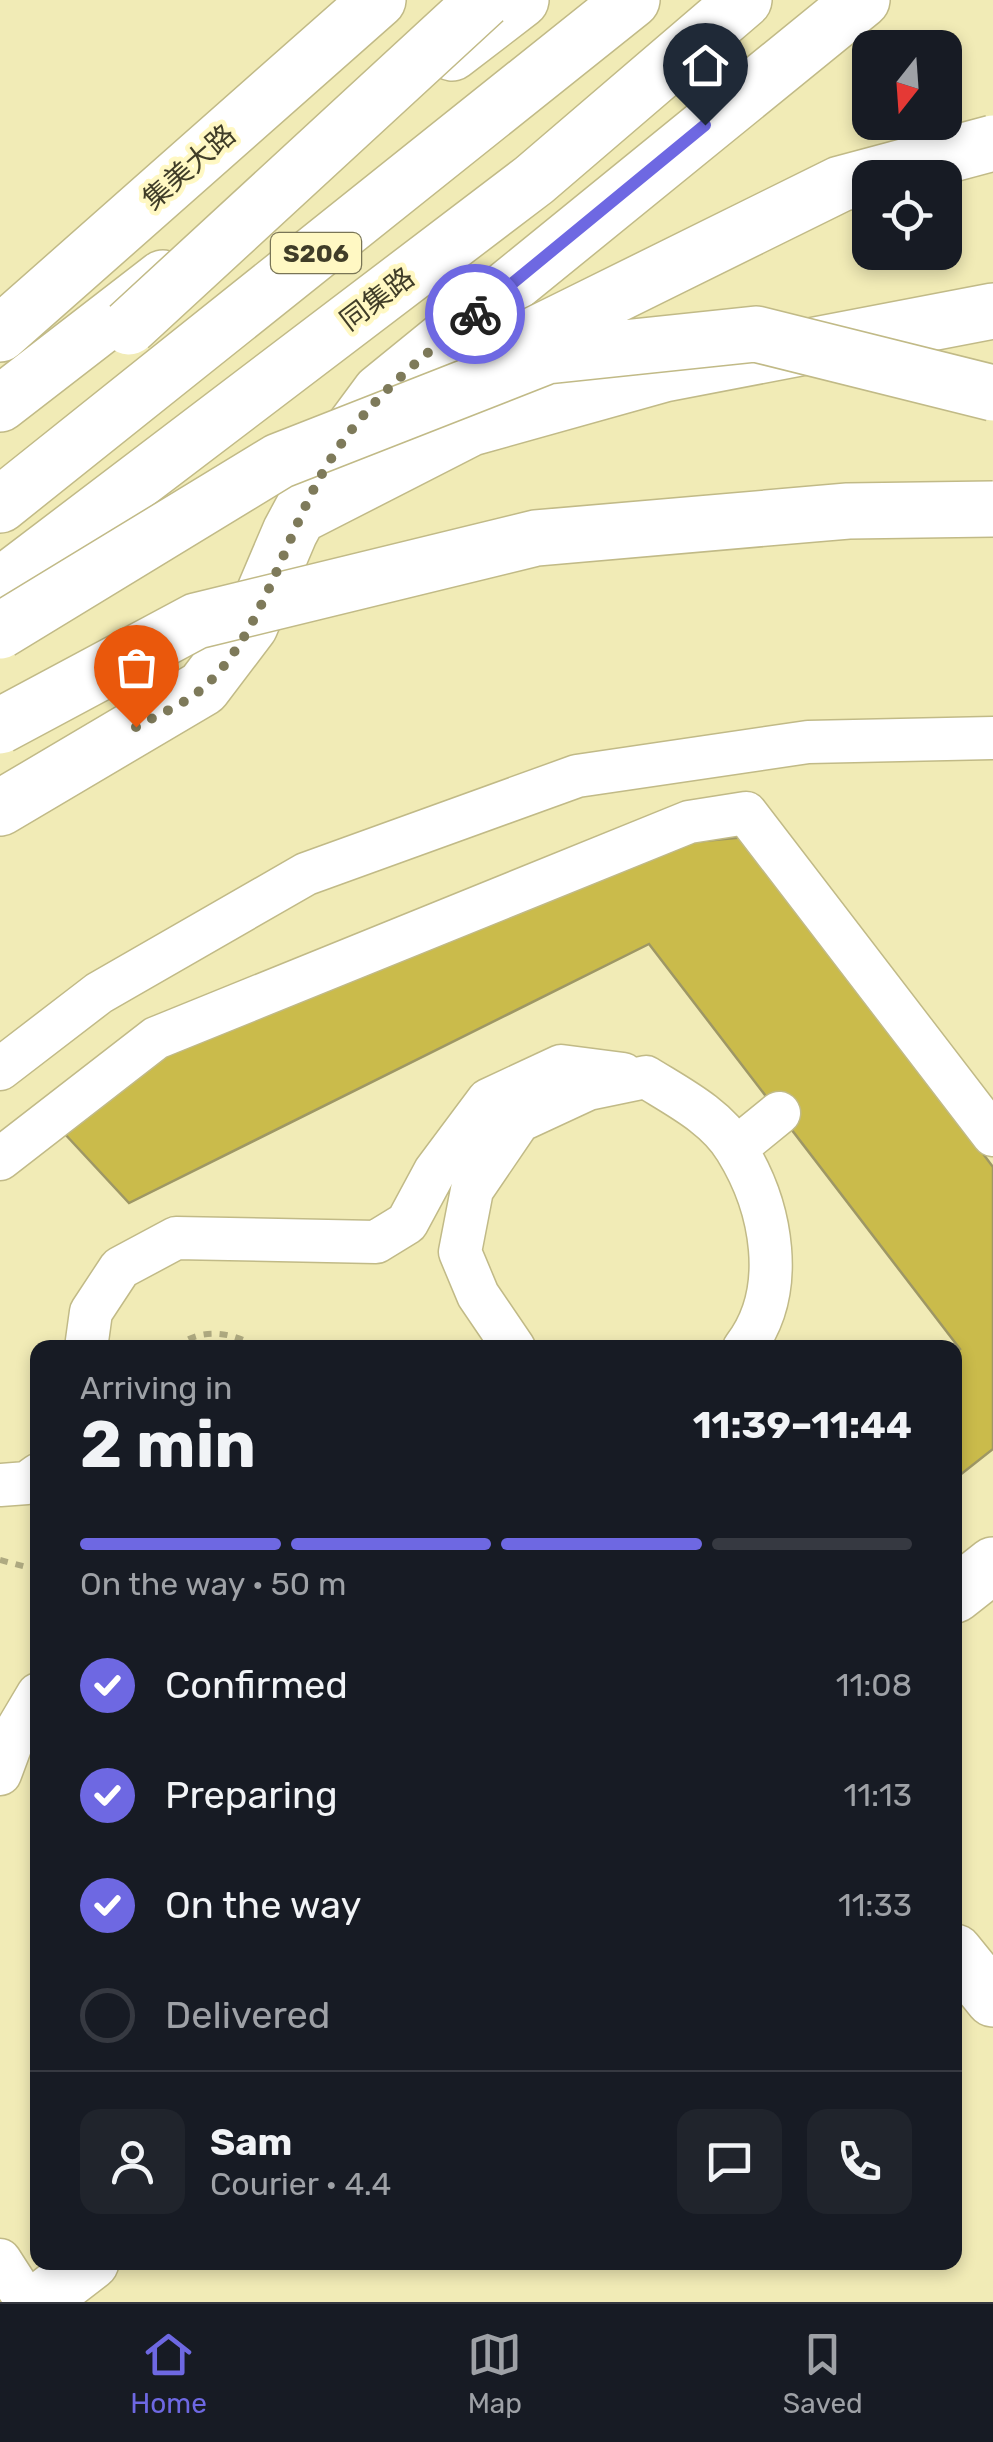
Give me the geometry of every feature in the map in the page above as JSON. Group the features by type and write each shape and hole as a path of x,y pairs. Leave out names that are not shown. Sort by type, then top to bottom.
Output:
{"main road":[{"name":"集美大路","path":"0,334 378,0"},
{"path":"0,442 484,0"},
{"path":"0,404 521,0"},
{"name":"S206","path":"0,505 632,0"},
{"name":"同集路","path":"0,586 534,180 744,0"},
{"path":"0,808 203,688 250,626 326,466 380,392 862,0"},
{"path":"0,631 279,461 840,184 993,143"},
{"path":"299,516 470,428 664,374 993,311"},
{"path":"279,461 547,356 756,334 993,393"},
{"path":"0,726 196,621 536,538 848,511 993,509"},
{"path":"962,1589 993,1565"},
{"path":"962,1961 993,1999"},
{"path":"40,2302 81,2270"}],"street":[{"path":"0,1068 98,993 306,874 577,776 808,742 993,738"},
{"path":"0,1158 156,1038 689,822 746,813 993,1134"},
{"path":"87,1340 91,1312 120,1268 176,1238 376,1242 407,1224 435,1171 488,1100 561,1066 646,1077 698,1109 736,1148 768,1222 771,1280 759,1328 750,1340"},
{"path":"508,1340 478,1296 460,1252 472,1190 520,1121 588,1089 646,1077"},
{"path":"736,1148 779,1113"},
{"path":"0,1486 30,1480"},
{"path":"0,1774 16,1731 30,1707"},
{"path":"0,2260 27,2302"}],"path":[{"path":"189,1340 200,1334 221,1332 240,1340"},
{"path":"0,1560 30,1568"}],"building":[{"path":"746,837 993,1167 993,1449 962,1473 962,1340 953,1340 649,944 129,1203 63,1132 166,1048 661,845"}],"way so far":[{"path":"136,727 203,688 250,626 290,532 344,441 380,392 475,314"}],"route":[{"path":"475,314 705,125"}]}
